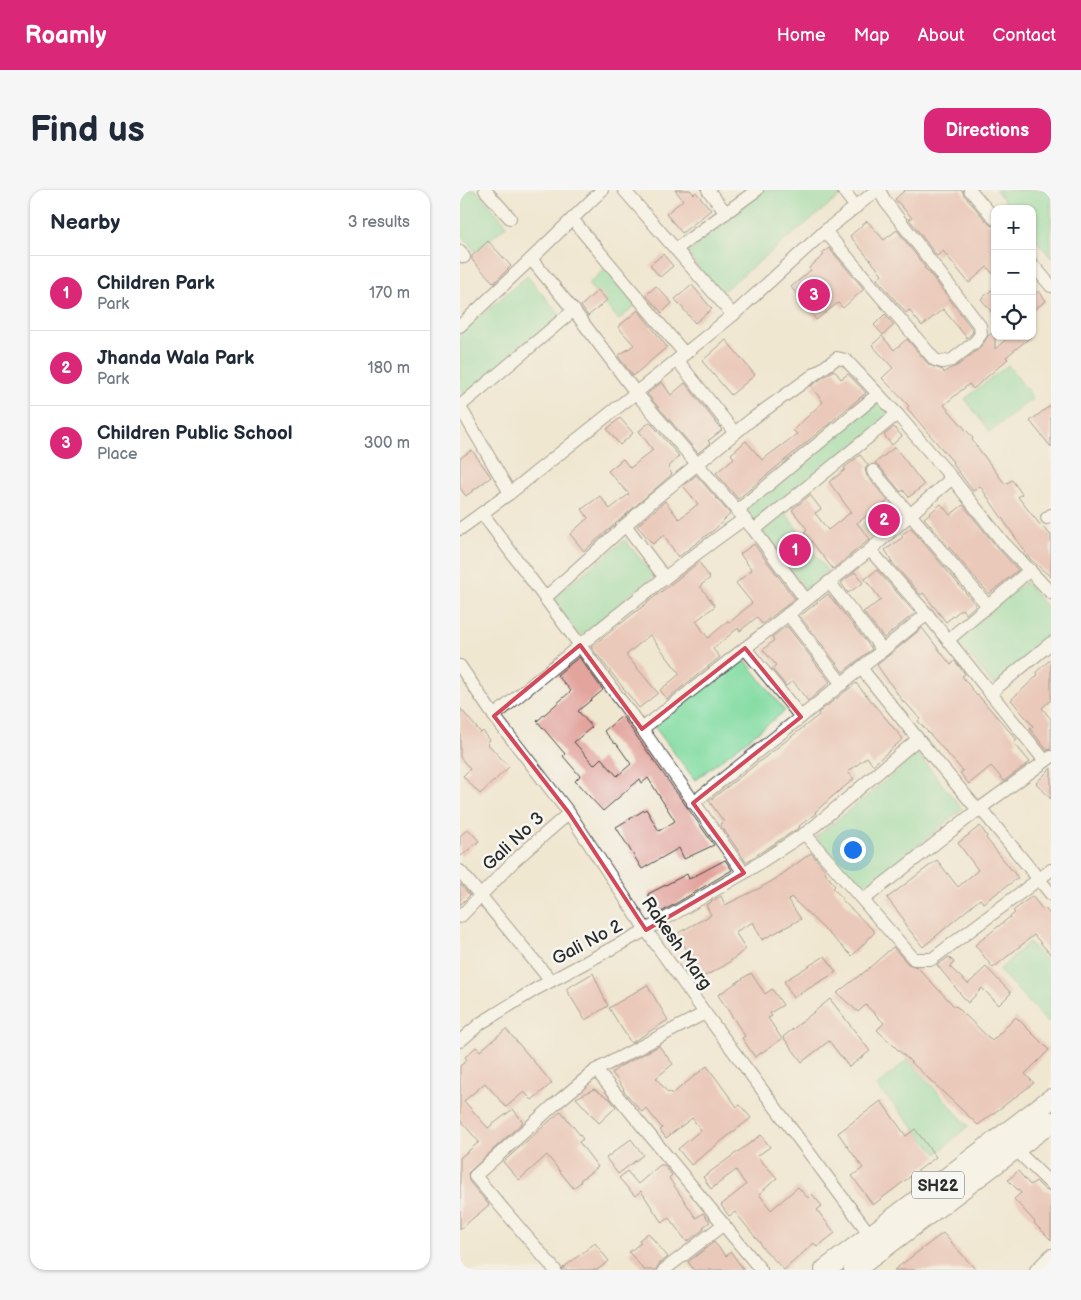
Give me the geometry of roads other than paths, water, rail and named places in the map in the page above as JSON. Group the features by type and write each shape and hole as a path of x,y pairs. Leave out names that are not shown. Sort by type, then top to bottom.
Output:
{"highway":[{"name":"SH22","path":"854,1270 876,1242 1051,1099"},
{"name":"SH22","path":"825,1270 876,1242 1051,1122"}],"street":[{"path":"485,190 510,218"},
{"path":"460,326 602,190"},
{"path":"624,190 733,315"},
{"path":"708,190 726,213"},
{"path":"676,250 757,190"},
{"path":"843,190 856,207"},
{"path":"460,530 510,493 733,315 825,231 878,190 980,326 980,334 975,342 952,360 942,362 935,360 825,231"},
{"path":"970,190 991,214"},
{"path":"572,219 681,357 735,432"},
{"path":"531,259 574,310 636,393 698,464 714,486 754,530 806,600"},
{"path":"1036,269 1051,286"},
{"path":"510,493 460,407 574,310"},
{"path":"545,598 650,502 735,432 837,358 846,360 897,414 952,478 1002,541 1051,592"},
{"path":"494,716 665,578 878,394"},
{"path":"754,530 897,414"},
{"path":"873,470 988,606"},
{"path":"642,729 870,550 952,478"},
{"path":"482,512 642,729 744,873"},
{"path":"625,525 665,578"},
{"path":"863,900 979,809 1048,759 990,693 927,614 870,550"},
{"path":"948,640 1030,570"},
{"path":"829,582 883,650"},
{"path":"788,614 842,684"},
{"path":"693,803 927,614"},
{"path":"990,693 1051,643"},
{"path":"745,648 801,717"},
{"name":"Rakesh Marg","path":"460,666 494,716 569,813 646,930 705,1013 876,1242"},
{"path":"861,668 918,739 985,814 1051,894"},
{"name":"Gali No 2","path":"462,1034 551,981 646,930 744,873 808,832 918,739"},
{"name":"Gali No 3","path":"460,917 514,861 569,813"},
{"path":"808,832 914,959 932,958 1051,870"},
{"path":"460,871 551,981"},
{"path":"555,1270 475,1176 596,1070 705,1013"},
{"path":"596,1070 761,1270"},
{"path":"1014,1149 1051,1184"},
{"path":"664,1270 724,1224"},
{"path":"1036,1270 1051,1255"}],"place":[{"name":"Children Public School","path":"814,295"},
{"name":"Jhanda Wala Park","path":"884,520"},
{"name":"Children Park","path":"795,550"}]}
